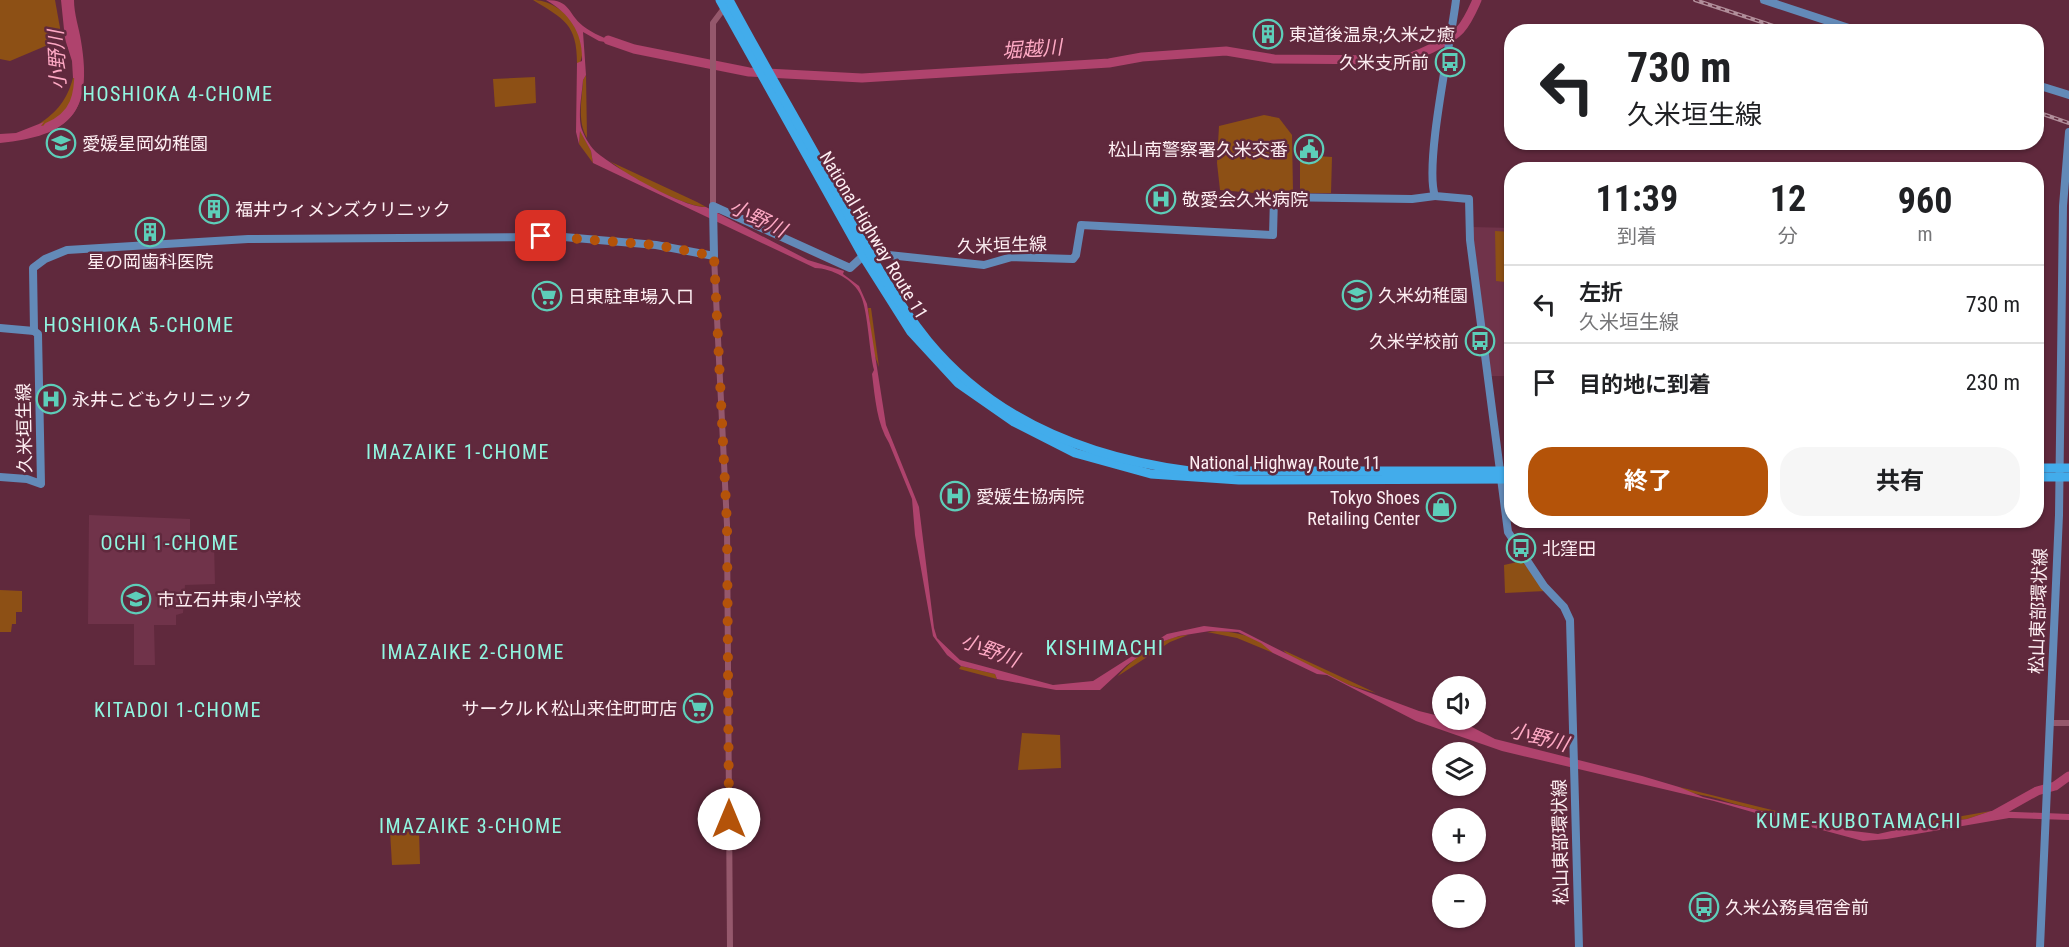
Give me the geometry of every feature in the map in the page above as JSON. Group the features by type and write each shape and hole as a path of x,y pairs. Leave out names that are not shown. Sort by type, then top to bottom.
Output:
{"highway":[{"name":"National Highway Route 11","path":"727,2 911,332 958,383 1031,432 1093,459 1151,474 1193,478 1504,476"},
{"path":"2044,469 2064,472"},
{"path":"2044,476 2064,472"}],"main road":[{"path":"1436,196 1432,188 1433,159 1456,0"},
{"path":"1764,0 1837,24"},
{"path":"2044,87 2069,95"},
{"name":"松山東部環状線","path":"2040,947 2064,472 2063,206 2069,132"},
{"name":"久米垣生線","path":"713,206 850,268 867,255 968,265 990,264 1012,257 1069,260 1076,255 1081,225 1273,236 1274,197 1383,199 1436,196"},
{"name":"松山東部環状線","path":"1436,196 1468,199 1471,249 1504,469"},
{"path":"713,206 714,256"},
{"name":"久米垣生線","path":"0,477 27,478 41,484 41,413 38,334 34,331 33,268 45,259 67,250 238,239 541,236 656,245 714,256"},
{"path":"0,328 34,331"},
{"name":"松山東部環状線","path":"1508,528 1508,532 1544,586 1564,607 1570,620 1579,947"}],"street":[{"path":"713,206 713,23 727,2"},
{"path":"714,256 727,525 730,947"},
{"path":"2050,723 2069,723"}],"shaded area":[{"path":"0,0 55,0 62,39 10,61 0,59"},
{"path":"61,0 74,0 84,65 79,103 72,116 60,126 24,140 0,143 0,134 16,133 44,122 41,126 50,124 65,116 74,104 79,79 73,78 72,61 65,39"},
{"path":"533,0 554,6 563,12 578,30 583,52 580,63 577,63 574,39 567,24"},
{"path":"546,0 560,2 583,26 617,44 599,41 583,32 586,75 583,80 580,122 585,136 595,151 632,176 666,194 696,206 706,207 808,260 844,271 843,274 859,286 867,304 886,425 919,507 934,628 937,638 960,660 1053,685 1093,681 1167,634 1204,626 1240,630 1349,685 1432,714 1432,727 1416,721 1327,675 1317,674 1273,653 1261,643 1238,632 1210,631 1179,636 1158,643 1127,665 1100,690 1056,690 997,679 995,674 961,666 947,655 933,636 915,535 912,499 879,419 867,321 858,290 848,280 835,273 815,268 593,163 591,151 580,131 579,144 576,132 577,63 582,61 580,42 573,25"},
{"path":"586,75 587,138 582,124 581,110 583,80"},
{"path":"535,77 536,103 495,107 493,79"},
{"path":"73,78 79,79 76,97 70,111 58,121 40,127 43,123 39,124 56,110 64,99"},
{"path":"1264,115 1279,118 1292,135 1293,192 1265,194 1220,190 1217,163 1219,126"},
{"path":"580,130 591,151 593,163 579,144"},
{"path":"1300,155 1332,157 1331,193 1305,193 1300,189"},
{"path":"609,161 706,207 677,199 651,188"},
{"path":"1472,227 1504,228 1504,376 1490,376"},
{"path":"1495,231 1504,232 1504,282 1496,281"},
{"path":"868,308 871,308 879,367 873,351"},
{"name":"市立石井東小学校","path":"89,515 190,519 190,544 214,544 215,584 185,585 183,613 176,615 176,625 154,625 155,665 134,665 134,624 88,624"},
{"path":"1522,561 1546,591 1505,593 1504,565"},
{"path":"0,590 22,591 22,612 16,612 16,624 12,624 11,632 0,632"},
{"path":"1218,631 1248,636 1262,643 1273,653 1237,638 1207,632"},
{"path":"1188,635 1170,642 1118,676 1132,661 1149,649 1168,639"},
{"path":"1283,650 1376,693 1349,685 1289,656"},
{"path":"961,666 995,674 997,679 959,669"},
{"path":"1442,730 1478,730 1495,739 1642,776 1703,797 1762,811 1784,813 1853,831 1878,834 1914,826 1967,819 1991,811 2069,814 2069,820 2009,818 1863,841 1811,827 1789,817 1766,816 1714,801 1502,751 1486,745 1486,742 1476,742"},
{"path":"1022,733 1060,735 1061,768 1018,770"},
{"path":"1679,787 1784,813 1751,808"},
{"path":"1991,811 1967,819 1914,826 1922,823"},
{"path":"390,831 419,831 420,864 392,865"}],"waterway":[{"name":"堀越川","path":"608,40 634,49 749,72 862,78 1109,63 1142,57 1226,51 1274,59 1399,60 1431,48 1455,34 1470,16 1477,0"},
{"name":"小野川","path":"48,127 65,117 74,103 77,95 79,68"},
{"path":"1994,815 2037,791 2055,786 2069,776"}],"railway":[{"path":"1695,0 1768,24"},
{"path":"2044,114 2069,123"}],"place":[{"name":"東道後温泉;久米之癒","path":"1268,34"},
{"name":"久米支所前","path":"1450,62"},
{"name":"愛媛星岡幼稚園","path":"61,143"},
{"name":"松山南警察署久米交番","path":"1309,149"},
{"name":"敬愛会久米病院","path":"1161,199"},
{"name":"福井ウィメンズクリニック","path":"214,209"},
{"name":"星の岡歯科医院","path":"150,232"},
{"name":"久米幼稚園","path":"1357,295"},
{"name":"日東駐車場入口","path":"547,296"},
{"name":"久米学校前","path":"1480,341"},
{"name":"永井こどもクリニック","path":"51,399"},
{"name":"愛媛生協病院","path":"955,496"},
{"name":"Tokyo Shoes Retailing Center","path":"1441,507"},
{"name":"北窪田","path":"1521,548"},
{"name":"市立石井東小学校","path":"136,599"},
{"name":"サークルＫ松山来住町町店","path":"698,708"},
{"name":"久米公務員宿舎前","path":"1704,907"}],"district":[{"name":"HOSHIOKA 4-CHOME","path":"178,94"},
{"name":"HOSHIOKA 5-CHOME","path":"139,325"},
{"name":"IMAZAIKE 1-CHOME","path":"458,452"},
{"name":"OCHI 1-CHOME","path":"170,543"},
{"name":"KISHIMACHI","path":"1105,648"},
{"name":"IMAZAIKE 2-CHOME","path":"473,652"},
{"name":"KITADOI 1-CHOME","path":"178,710"},
{"name":"KUME-KUBOTAMACHI","path":"1859,821"},
{"name":"IMAZAIKE 3-CHOME","path":"471,826"}],"route":[{"path":"541,236 656,245 714,256 727,525 729,819"}]}
